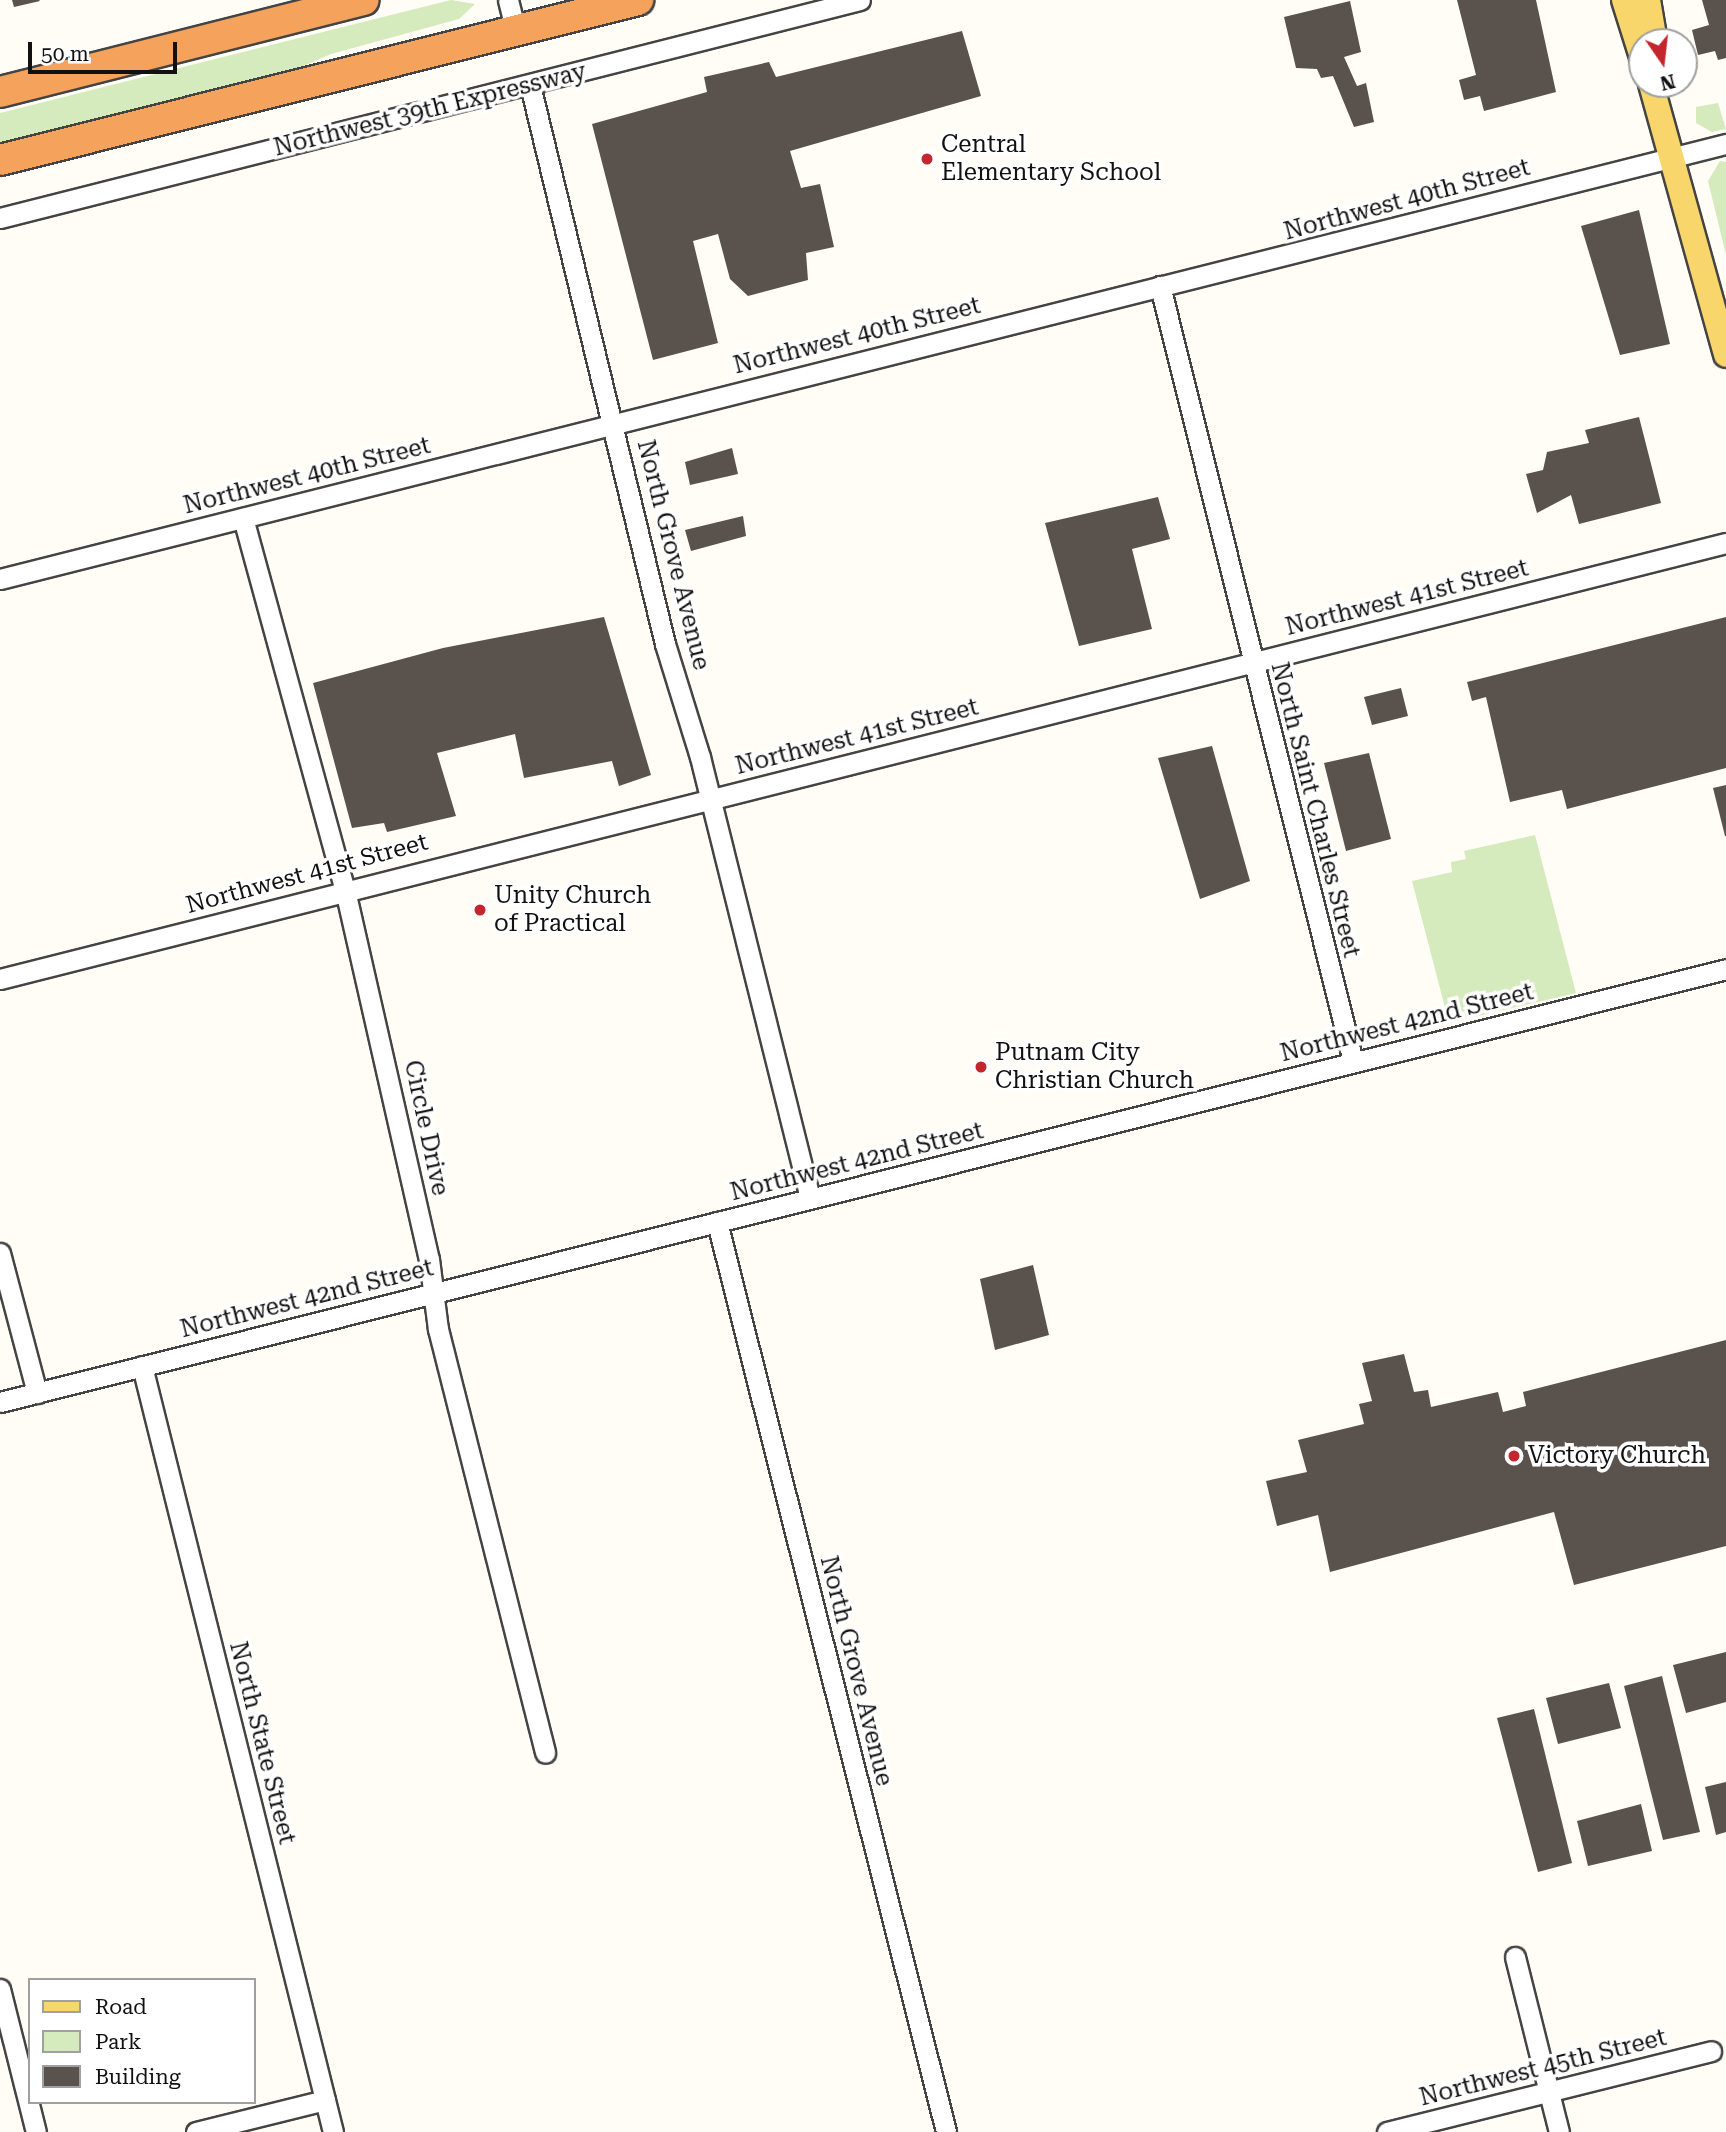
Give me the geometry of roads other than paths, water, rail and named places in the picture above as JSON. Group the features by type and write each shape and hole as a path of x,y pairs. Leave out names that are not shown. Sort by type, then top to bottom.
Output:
{"highway":[{"path":"0,92 364,0"},
{"path":"0,160 638,0"}],"main road":[{"path":"1624,0 1633,28"},
{"path":"1648,0 1653,28"},
{"path":"1656,98 1675,157 1726,355"},
{"path":"1664,98 1675,157"}],"street":[{"path":"508,0 515,29"},
{"name":"Northwest 39th Expressway","path":"0,218 860,0"},
{"name":"North Grove Avenue","path":"530,85 614,423 665,645 710,800 810,1199"},
{"name":"Northwest 40th Street","path":"0,579 1726,144"},
{"name":"North Saint Charles Street","path":"1160,286 1353,1061"},
{"name":"Circle Drive","path":"243,518 345,890 433,1293 545,1753"},
{"name":"Northwest 41st Street","path":"0,979 1726,543"},
{"name":"Northwest 42nd Street","path":"0,1402 1353,1061 1726,970"},
{"name":"North Grove Avenue","path":"717,1222 946,2132"},
{"path":"0,1253 37,1393"},
{"name":"North State Street","path":"142,1366 333,2132"},
{"path":"1515,1957 1559,2132"},
{"path":"0,1989 28,2100"},
{"name":"Northwest 45th Street","path":"1387,2132 1711,2051"},
{"path":"196,2132 325,2100"},
{"path":"29,2104 36,2132"}],"place":[{"name":"Central Elementary School","path":"927,159"},
{"name":"Unity Church of Practical","path":"480,910"},
{"name":"Putnam City Christian Church","path":"981,1067"},
{"name":"Victory Church","path":"1514,1456"}]}
